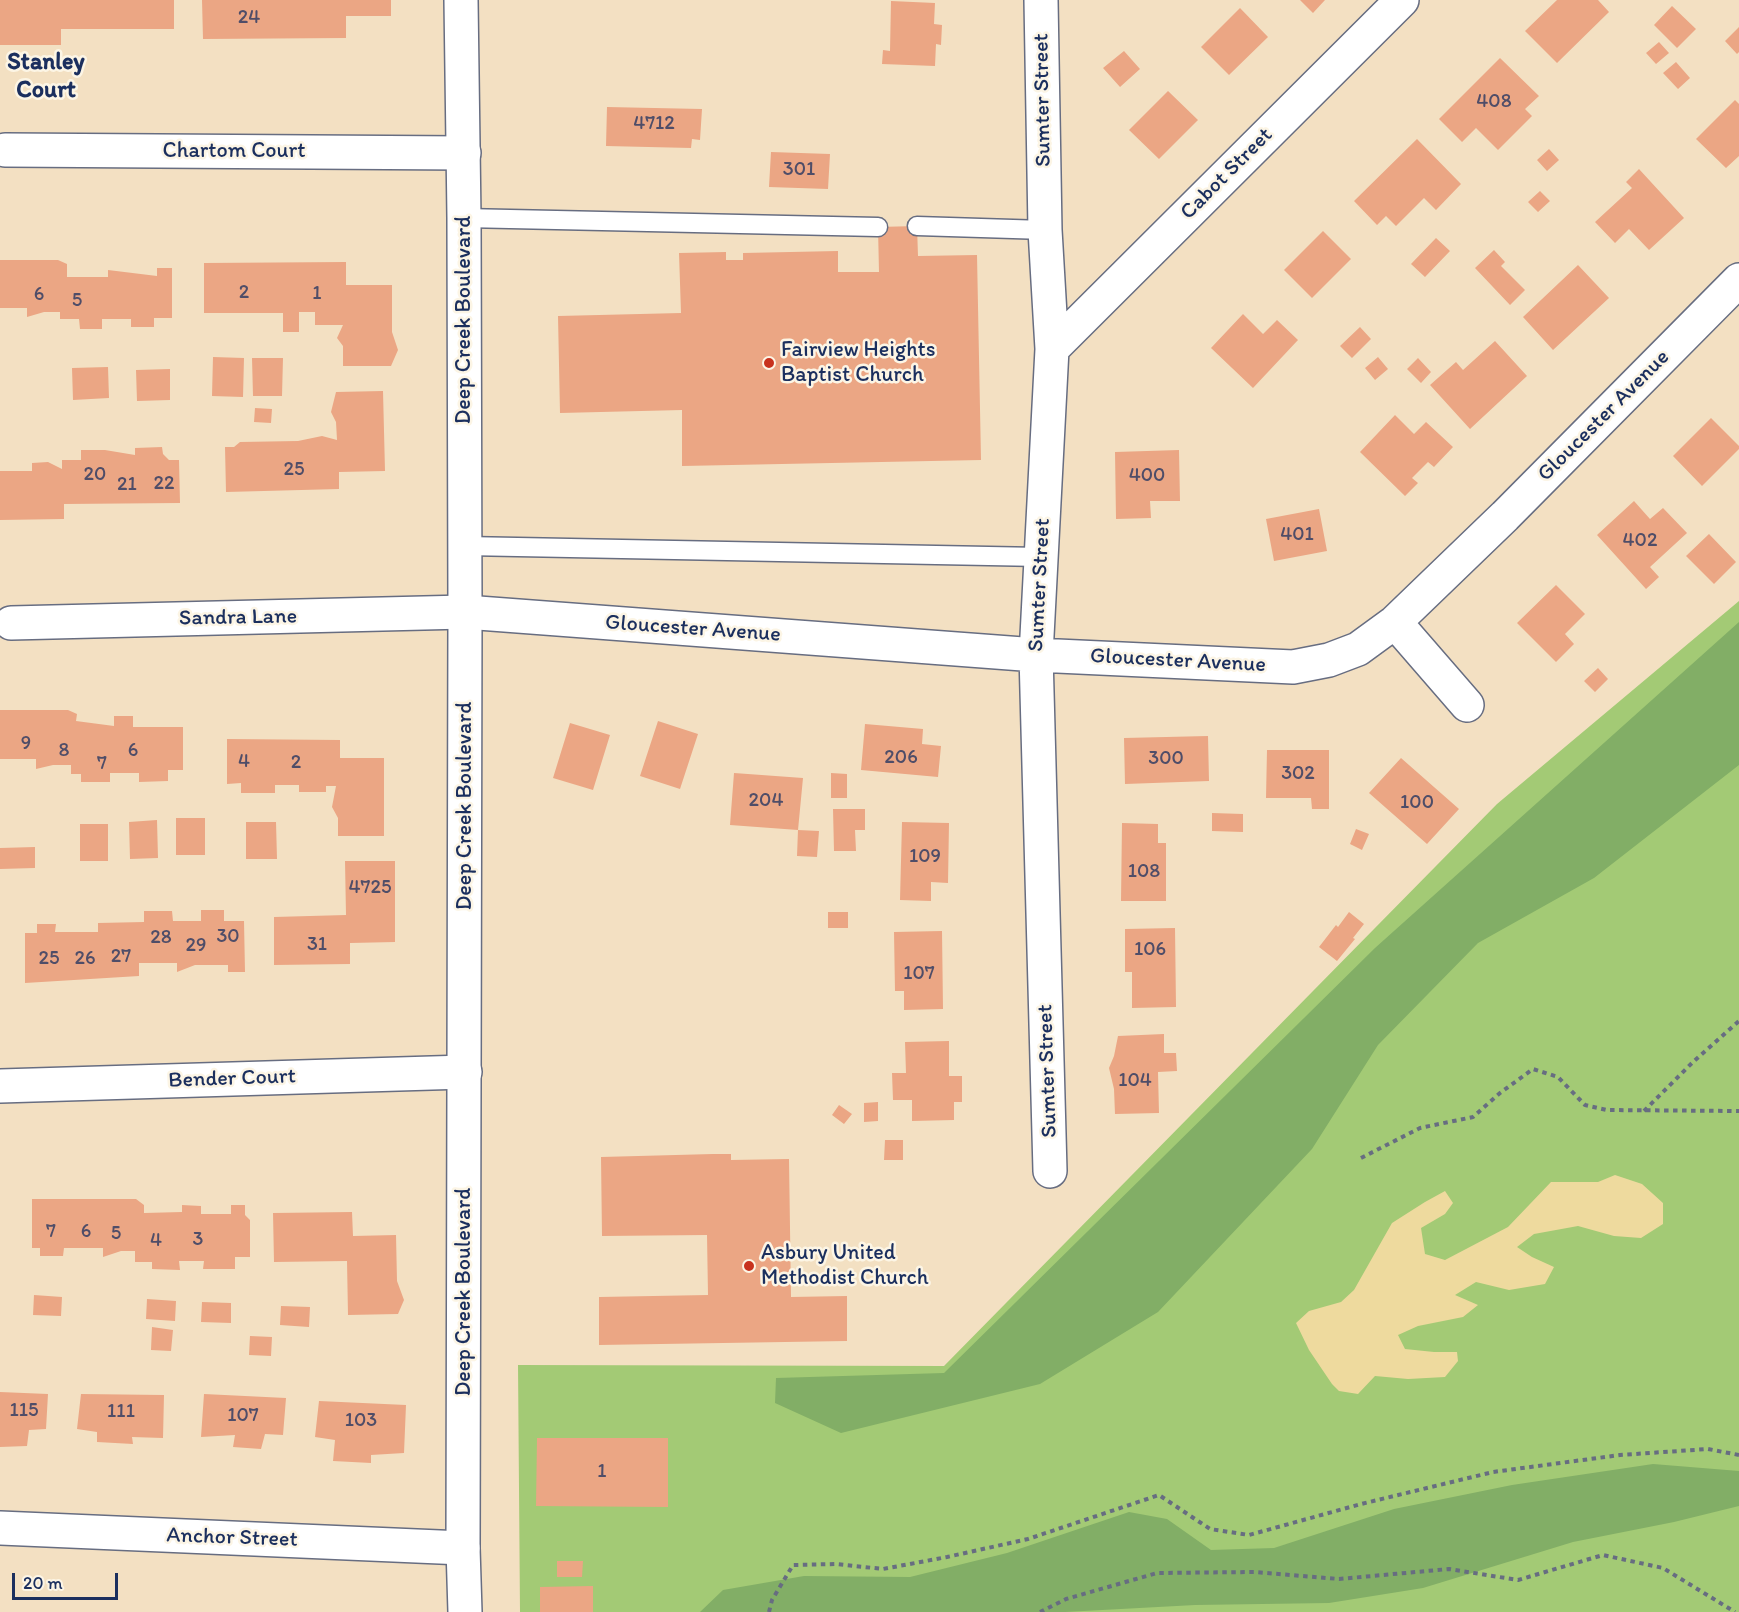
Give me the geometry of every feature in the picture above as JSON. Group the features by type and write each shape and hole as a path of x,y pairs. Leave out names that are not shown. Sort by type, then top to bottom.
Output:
{"street":[{"name":"Deep Creek Boulevard","path":"461,0 464,153 465,546 463,1548 465,1612"},
{"name":"Sumter Street","path":"1041,0 1045,230 1052,349 1036,655 1050,1171"},
{"name":"Cabot Street","path":"1052,349 1402,0"},
{"name":"Chartom Court","path":"5,150 464,153"},
{"name":"Gloucester Avenue","path":"465,612 1036,655 1293,667 1329,660 1358,649 1395,622 1505,516 1739,280"},
{"name":"Sandra Lane","path":"12,623 465,612"},
{"path":"1395,622 1467,705"},
{"name":"Bender Court","path":"0,1086 465,1072"},
{"name":"Anchor Street","path":"0,1528 463,1548"}],"lane":[{"path":"464,218 878,227"},
{"path":"917,226 1045,230"},
{"path":"465,546 1041,557"}],"path":[{"path":"1643,1111 1739,1021"},
{"path":"1360,1158 1420,1128 1473,1117 1500,1093 1533,1069 1558,1077 1585,1105 1607,1110 1739,1112"},
{"path":"769,1612 772,1600 793,1565 836,1564 883,1569 947,1557 1028,1539 1159,1495 1210,1529 1249,1535 1361,1504 1493,1472 1620,1455 1708,1449 1739,1455"},
{"path":"1040,1612 1066,1599 1157,1573 1254,1572 1339,1579 1449,1569 1518,1580 1603,1555 1663,1568 1735,1612"}],"green space":[{"path":"1739,601 1739,1612 520,1612 518,1365 944,1366 1497,804"},
{"path":"1739,622 1739,765 1594,878 1478,943 1378,1045 1312,1149 1158,1312 1040,1384 841,1433 775,1403 776,1378 944,1373 1375,948"},
{"path":"1653,1464 1739,1471 1739,1506 1674,1522 1573,1542 1423,1588 1329,1603 1195,1605 1065,1612 700,1612 723,1590 804,1576 910,1577 1007,1553 1129,1512 1167,1519 1211,1550 1274,1548 1394,1509 1512,1485"}],"sand":[{"path":"1615,1175 1642,1184 1663,1203 1663,1224 1641,1238 1614,1236 1578,1226 1534,1234 1517,1247 1554,1267 1545,1284 1509,1290 1476,1282 1455,1295 1478,1305 1463,1317 1418,1326 1398,1335 1405,1349 1457,1352 1458,1361 1445,1377 1408,1379 1375,1376 1358,1394 1339,1391 1309,1350 1296,1323 1309,1311 1341,1302 1354,1290 1392,1223 1425,1202 1445,1191 1453,1203 1445,1214 1421,1228 1425,1254 1445,1260 1508,1227 1551,1182 1598,1182"}],"building":[{"path":"0,0 174,0 174,29 61,29 61,45 0,45"},
{"path":"202,0 391,0 391,16 346,16 346,38 203,39"},
{"path":"1300,0 1325,0 1313,13"},
{"path":"1557,0 1598,0 1609,12 1557,63 1525,31"},
{"path":"891,1 935,3 934,24 942,25 941,45 936,44 935,66 882,64 883,50 890,51"},
{"path":"1672,6 1696,29 1677,48 1654,25"},
{"path":"1240,8 1268,37 1229,75 1201,47"},
{"path":"1739,27 1739,52 1737,54 1725,41"},
{"path":"1659,42 1669,53 1656,64 1646,53"},
{"path":"1124,51 1140,69 1120,87 1103,68"},
{"path":"1500,58 1539,96 1525,109 1532,116 1498,150 1476,128 1462,142 1439,119"},
{"path":"1676,62 1690,78 1678,89 1663,73"},
{"path":"1168,91 1198,120 1159,159 1129,130"},
{"path":"1735,100 1739,104 1739,156 1726,168 1696,139"},
{"path":"607,107 702,109 700,140 692,139 691,148 606,146"},
{"path":"1417,139 1461,184 1436,210 1424,198 1396,226 1386,216 1377,225 1354,201"},
{"path":"1549,149 1559,160 1547,171 1537,160"},
{"path":"771,152 830,154 828,189 769,187"},
{"path":"1639,169 1684,218 1649,250 1629,229 1615,243 1595,222 1632,188 1626,182"},
{"path":"1540,191 1550,201 1538,212 1528,202"},
{"name":"Fairview Heights Baptist Church","path":"917,226 918,256 977,255 981,460 682,466 682,410 560,413 558,316 681,313 679,253 726,252 726,260 743,260 743,253 838,251 838,272 879,272 878,227"},
{"path":"1323,231 1351,259 1312,298 1284,270"},
{"path":"1436,238 1450,251 1425,277 1411,264"},
{"path":"1494,250 1505,262 1501,266 1525,290 1510,305 1475,268"},
{"path":"0,260 58,260 67,264 67,277 108,277 108,270 157,276 157,268 172,268 172,318 154,318 154,327 131,327 131,319 102,319 102,329 80,329 79,319 60,319 60,312 44,312 27,317 27,308 0,308"},
{"path":"346,262 346,285 392,285 392,332 398,350 391,366 343,366 343,346 337,338 343,325 315,325 315,312 299,312 299,332 283,332 283,313 204,313 204,263"},
{"path":"1578,265 1609,298 1553,350 1523,317"},
{"path":"1243,314 1263,334 1277,320 1298,340 1253,388 1211,348"},
{"path":"1360,327 1371,339 1352,358 1340,346"},
{"path":"1495,341 1527,376 1470,429 1430,385 1456,362 1463,370"},
{"path":"213,357 244,358 243,397 212,396"},
{"path":"1378,357 1388,369 1375,380 1365,368"},
{"path":"252,358 283,358 282,396 253,396"},
{"path":"1418,358 1431,372 1421,383 1407,369"},
{"path":"108,367 109,398 73,400 72,368"},
{"path":"170,369 170,400 137,401 136,370"},
{"path":"383,391 385,471 339,472 339,489 226,492 225,447 234,447 240,442 298,441 322,436 337,440 336,422 331,412 336,392"},
{"path":"255,408 272,409 271,423 254,422"},
{"path":"1395,415 1414,434 1426,422 1453,447 1434,467 1428,462 1412,478 1418,483 1405,496 1360,452"},
{"path":"1711,418 1739,446 1739,449 1702,486 1673,456"},
{"path":"162,447 163,454 169,460 179,460 180,503 64,504 64,519 0,520 0,471 32,471 32,463 48,462 62,469 62,460 81,460 81,450 105,450 135,455 135,448"},
{"path":"1179,450 1180,501 1150,501 1151,518 1116,519 1115,452"},
{"path":"1634,501 1650,519 1663,508 1687,533 1650,567 1659,577 1646,589 1597,535"},
{"path":"1319,509 1327,551 1274,561 1266,519"},
{"path":"1709,534 1736,562 1714,584 1686,556"},
{"path":"1556,585 1585,614 1565,634 1574,644 1556,662 1517,623"},
{"path":"1598,668 1608,679 1595,692 1584,681"},
{"path":"0,710 68,710 77,714 76,721 114,726 114,716 133,716 133,727 183,727 183,770 168,770 168,781 139,782 139,773 110,773 110,782 81,782 81,774 71,774 71,765 53,765 36,769 36,759 0,759"},
{"path":"658,721 698,734 680,789 640,776"},
{"path":"570,723 610,735 593,790 553,778"},
{"path":"865,724 923,729 922,744 941,746 938,777 861,770"},
{"path":"1208,736 1209,781 1125,784 1124,738"},
{"path":"227,739 340,740 340,758 384,758 384,836 338,836 338,818 332,807 336,786 326,786 326,792 299,792 299,785 275,785 275,793 241,793 241,783 227,784"},
{"path":"1267,750 1329,750 1329,809 1312,809 1311,798 1266,798"},
{"path":"1401,758 1459,809 1427,844 1369,793"},
{"path":"734,773 803,778 798,830 730,825"},
{"path":"831,773 847,774 847,798 831,798"},
{"path":"833,809 865,809 865,830 855,830 856,851 834,851"},
{"path":"1212,813 1243,814 1243,832 1212,831"},
{"path":"176,818 205,818 205,855 176,855"},
{"path":"157,820 158,858 130,859 129,822"},
{"path":"246,822 276,822 277,859 246,859"},
{"path":"902,822 949,823 948,883 931,882 931,901 900,900"},
{"path":"1122,823 1158,824 1158,843 1166,843 1166,901 1121,901"},
{"path":"80,824 108,824 108,861 80,861"},
{"path":"1356,829 1369,834 1362,850 1350,844"},
{"path":"798,830 819,831 817,857 797,856"},
{"path":"35,847 35,868 0,869 0,848"},
{"path":"345,861 395,861 395,942 350,943 350,964 274,965 274,917 346,915"},
{"path":"201,910 224,910 224,921 244,921 245,972 228,972 228,965 195,965 177,972 177,963 139,963 139,976 25,983 25,933 37,933 37,924 56,924 55,932 98,932 98,923 144,922 144,911 172,911 173,921 201,921"},
{"path":"828,912 848,912 848,928 828,928"},
{"path":"1349,912 1364,924 1337,961 1319,947"},
{"path":"1175,928 1176,1007 1132,1008 1132,972 1125,972 1125,929"},
{"path":"942,931 943,1009 904,1010 904,991 895,991 894,932"},
{"path":"1164,1034 1164,1053 1176,1053 1177,1071 1158,1072 1159,1113 1115,1114 1114,1089 1109,1068 1118,1036"},
{"path":"949,1041 949,1076 962,1076 962,1102 954,1102 954,1120 912,1121 912,1100 893,1100 892,1073 906,1073 905,1042"},
{"path":"878,1102 878,1121 864,1122 864,1103"},
{"path":"839,1105 852,1114 844,1124 832,1115"},
{"path":"885,1140 903,1140 903,1160 884,1160"},
{"name":"Asbury United Methodist Church","path":"731,1154 731,1160 789,1159 791,1297 847,1296 847,1341 599,1345 599,1297 708,1295 707,1235 602,1236 601,1157"},
{"path":"32,1199 136,1199 144,1205 144,1213 182,1212 182,1205 201,1206 201,1214 231,1214 231,1205 245,1205 245,1215 250,1220 250,1257 235,1257 235,1269 203,1269 204,1261 179,1261 180,1270 152,1269 152,1262 135,1262 135,1251 121,1251 103,1257 103,1248 64,1248 63,1256 40,1256 40,1248 32,1248"},
{"path":"352,1212 353,1236 396,1235 397,1281 404,1300 398,1314 348,1315 347,1261 274,1262 273,1213"},
{"path":"34,1295 62,1297 61,1316 33,1315"},
{"path":"147,1299 176,1301 175,1321 146,1319"},
{"path":"202,1302 231,1303 231,1323 201,1322"},
{"path":"281,1306 310,1307 309,1327 280,1325"},
{"path":"152,1327 173,1330 171,1351 151,1350"},
{"path":"250,1336 272,1337 271,1356 249,1355"},
{"path":"0,1392 48,1394 46,1429 29,1430 27,1446 0,1447"},
{"path":"81,1394 164,1395 163,1438 132,1437 133,1444 97,1442 97,1432 77,1429"},
{"path":"204,1394 286,1398 283,1435 265,1434 261,1449 233,1447 235,1435 201,1437"},
{"path":"319,1401 406,1405 404,1453 371,1455 371,1463 333,1461 335,1440 315,1437"},
{"path":"537,1438 668,1438 668,1507 536,1506"},
{"path":"557,1561 583,1561 582,1577 557,1577"},
{"path":"593,1586 593,1612 540,1612 540,1587"}],"place":[{"name":"Fairview Heights Baptist Church","path":"769,363"},
{"name":"Asbury United Methodist Church","path":"749,1266"}],"district":[{"name":"Stanley Court","path":"46,77"}]}
